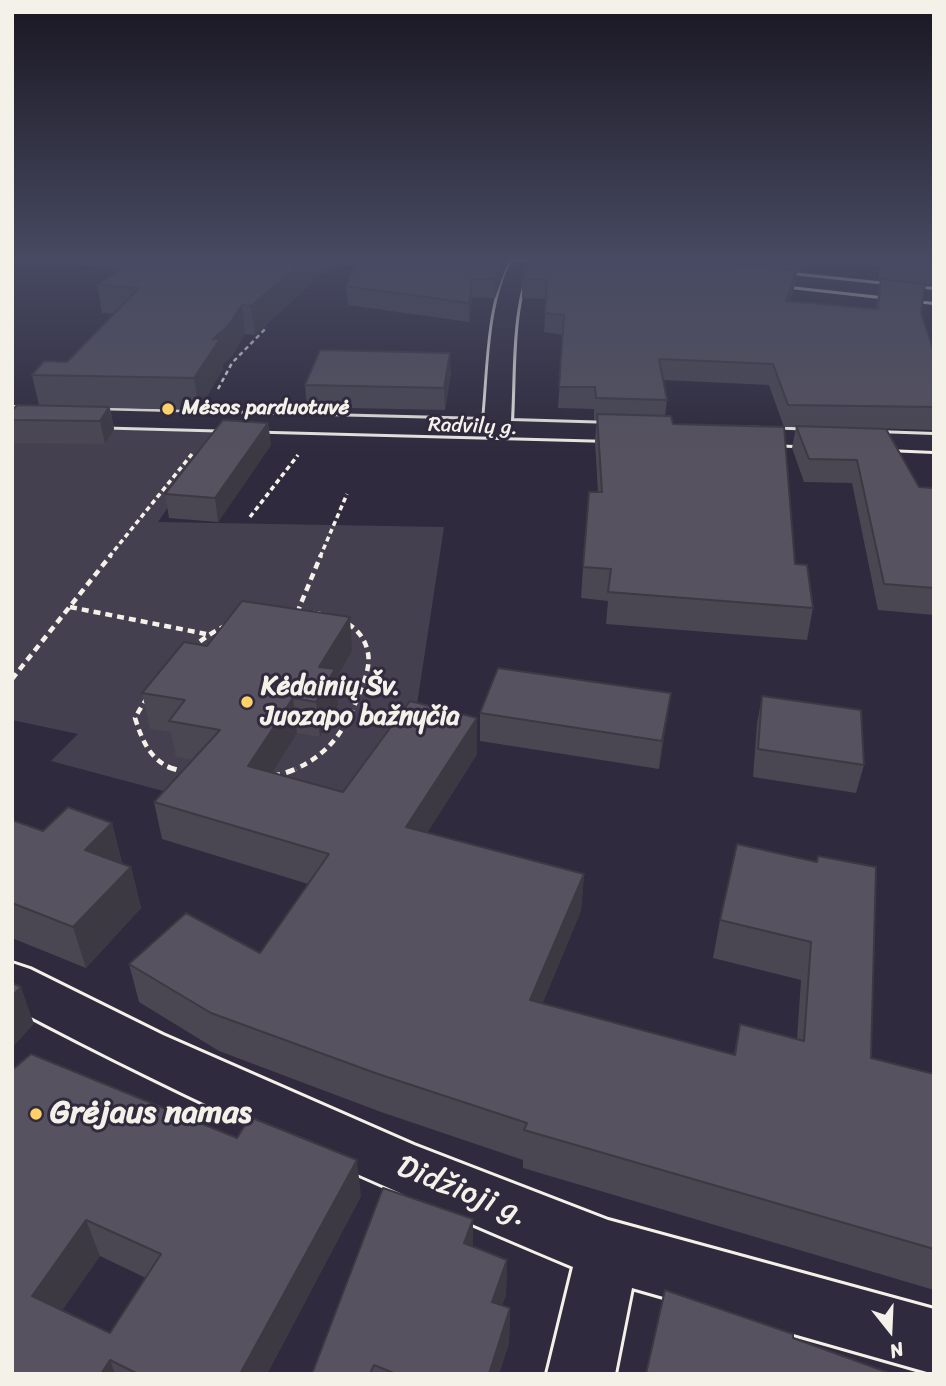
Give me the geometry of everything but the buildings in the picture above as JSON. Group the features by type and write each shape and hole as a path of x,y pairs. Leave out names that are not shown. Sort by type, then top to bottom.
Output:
{"street":[{"path":"497,427 507,327"},
{"name":"Radvilų g.","path":"12,416 497,427 934,443"},
{"name":"Didžioji g.","path":"12,983 144,1051 393,1164 608,1251 934,1342"},
{"path":"581,1374 608,1251"}],"path":[{"path":"12,679 70,607 206,420 232,363 264,327"},
{"path":"250,517 303,449"},
{"path":"295,618 347,494"},
{"path":"70,607 207,634"},
{"path":"298,610 327,615 344,622 359,637 369,653 368,668 350,716 330,748 279,776 245,779 189,773 161,766 150,753 135,719 142,704 185,653 207,634 247,617 298,610"}],"shaded area":[{"path":"12,427 219,432 158,522 444,527 412,737 337,843 197,800 51,761 78,734 12,720"}],"place":[{"name":"Mėsos parduotuvė","path":"168,409"},
{"name":"Kėdainių Šv. Juozapo bažnyčia","path":"247,702"},
{"name":"Grėjaus namas","path":"36,1114"}]}
